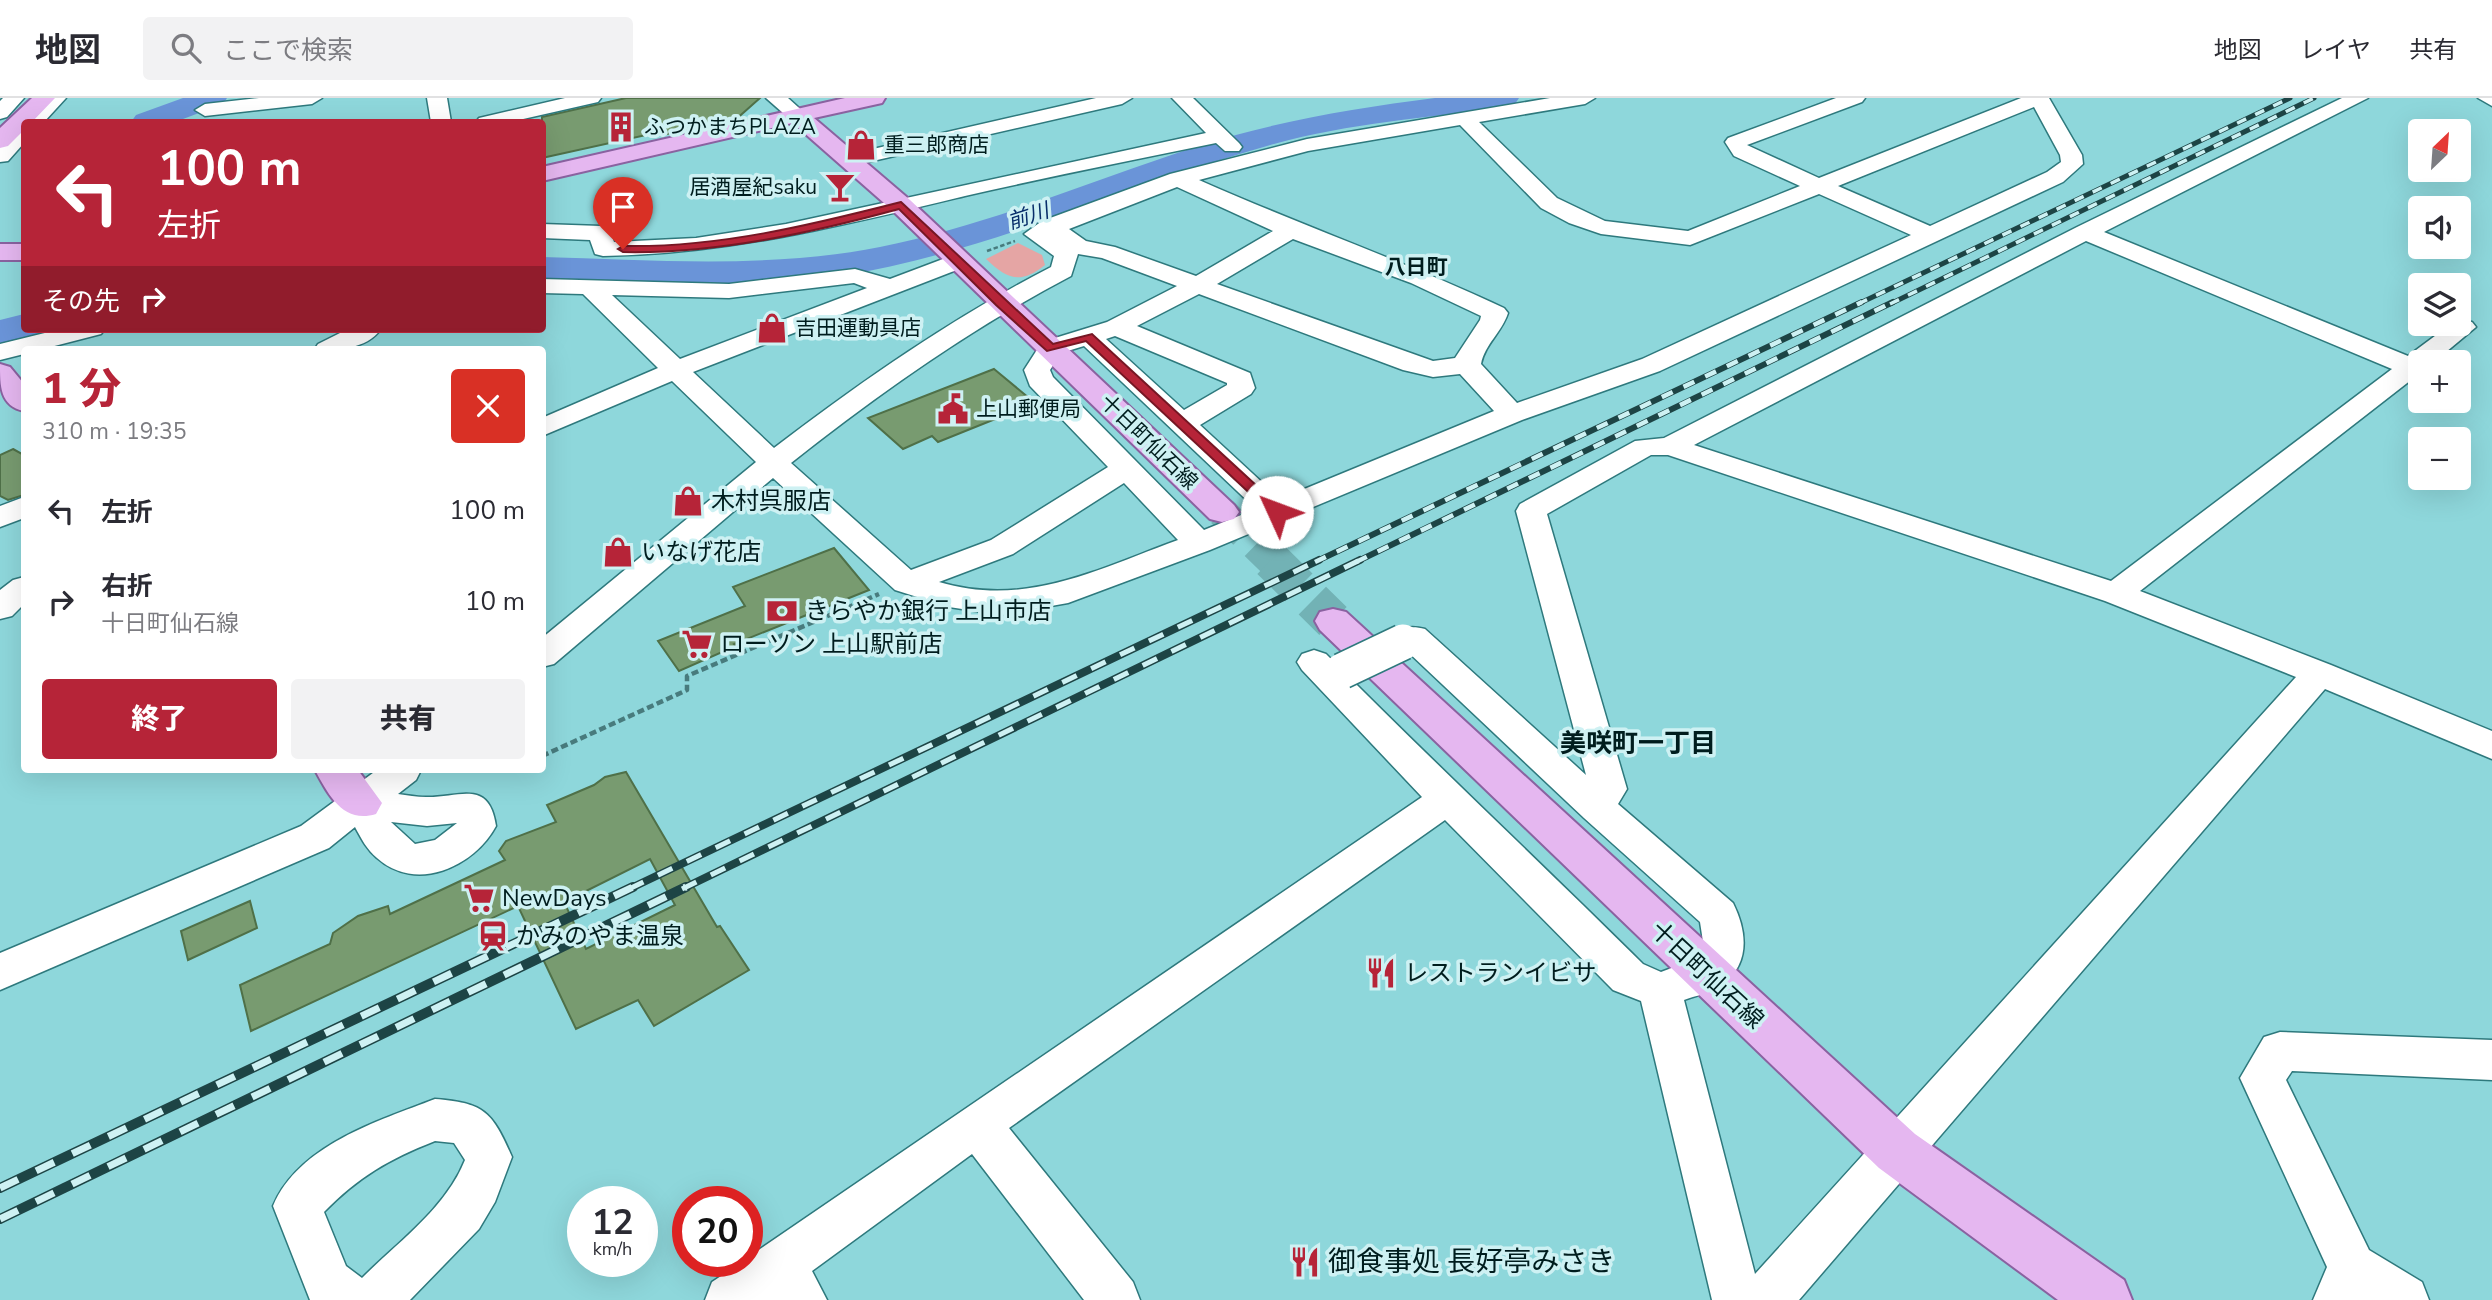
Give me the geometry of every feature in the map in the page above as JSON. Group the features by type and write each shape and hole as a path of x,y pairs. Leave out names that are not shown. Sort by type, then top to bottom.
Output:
{"main road":[{"path":"23,119 44,98"},
{"path":"546,173 874,98"},
{"name":"十日町仙石線","path":"798,116 901,205 1000,303 1051,348 1222,512"},
{"path":"0,141 21,120"},
{"path":"0,252 21,252"},
{"path":"0,373 21,398"},
{"name":"十日町仙石線","path":"1333,621 1705,974 1897,1151 2104,1300"},
{"path":"337,773 361,803"}],"street":[{"path":"0,113 14,98"},
{"path":"36,119 56,98"},
{"path":"202,110 312,98"},
{"path":"437,98 440,119"},
{"path":"499,119 591,98"},
{"path":"776,98 798,116"},
{"path":"851,160 1122,98"},
{"path":"1182,98 1247,161"},
{"path":"1043,230 1178,179 1307,145 1585,98"},
{"path":"1855,98 1735,142 1741,152 1930,235"},
{"path":"590,288 773,463 906,583 949,596 1001,604 1068,592 1277,512 1512,414 1651,365 2055,177 2072,164 2067,147 2039,98 1690,238 1601,227 1549,202 1464,118"},
{"path":"1670,446 2085,232 2358,98"},
{"path":"0,156 21,134"},
{"path":"546,226 601,233 603,249 663,250 751,238 853,219 901,205 1219,136"},
{"path":"1178,179 1291,230 1420,278 1495,313 1493,321 1466,365"},
{"path":"1043,230 1079,247 1107,252 1412,365 1433,369 1466,365"},
{"path":"546,653 773,463 880,380 1000,303 1052,278 1066,263 1066,254 1043,230"},
{"path":"1199,543 1040,380 1037,370 1051,348 1116,327 1198,285 1291,230"},
{"path":"2085,232 2408,366"},
{"path":"546,426 675,370 891,286 955,257"},
{"path":"546,286 729,291 855,276 891,286"},
{"path":"1116,327 1240,379 1241,388 1183,423"},
{"path":"24,346 76,333"},
{"path":"335,346 360,333"},
{"path":"1088,336 1277,512"},
{"path":"2433,350 2451,336"},
{"path":"0,352 21,347"},
{"path":"1466,365 1512,414"},
{"path":"2116,594 2408,369"},
{"path":"1597,808 1608,789 1531,512 1645,447 1670,446 2116,594 2319,673 2492,746"},
{"path":"906,583 1002,547 1127,468"},
{"path":"0,518 21,508"},
{"path":"0,608 21,590"},
{"path":"1413,637 1597,808 1719,915 1725,953 1705,974 1660,990 1628,977 1488,835 1447,799 1329,670 1413,637"},
{"path":"1766,1300 2319,673"},
{"path":"0,972 315,837 399,773"},
{"path":"730,1300 791,1282 977,1124 1447,799"},
{"path":"1660,990 1737,1300"},
{"path":"2404,1300 2345,1283 2262,1078 2280,1051 2492,1060"},
{"path":"351,1300 328,1284 297,1206 334,1169 386,1139 435,1120 467,1123 489,1157 478,1186 462,1213 375,1300"},
{"path":"977,1124 1115,1300"}],"path":[{"path":"955,257 1043,230"},
{"path":"546,754 687,690 687,676 906,583"}],"shaded area":[{"path":"1018,243 1042,255 1045,265 1028,275 1014,277 1007,275 986,259"}],"building":[{"name":"ふつかまちPLAZA","path":"626,98 760,98 734,121 667,134 664,131 546,157 546,119 542,117"},
{"path":"994,369 1035,403 938,442 932,436 903,449 868,418"},
{"path":"13,449 21,453 21,496 8,500 0,496 0,455"},
{"name":"きらやか銀行 上山市店","path":"834,548 869,590 734,644 736,646 679,671 658,641 745,606 733,587"},
{"path":"626,772 717,927 720,926 749,970 654,1026 638,1000 576,1029 518,906 251,1031 240,985 330,944 333,933 358,916 388,906 390,914 505,860 499,851 506,841 556,822 547,805 594,785 605,777","holes":["650,859 675,905 586,949 564,902"]},
{"path":"250,901 257,928 188,960 181,931"}],"waterway":[{"path":"155,119 212,98"},
{"name":"前川","path":"546,268 754,273 880,258 977,233 1167,167 1263,137 1352,119 1504,98"},
{"name":"前川","path":"0,332 21,327"}],"tunnel":[{"path":"1222,512 1273,562"},
{"path":"1271,560 1333,621"}],"railway":[{"path":"1858,304 2290,98"},
{"path":"1890,304 2314,98"},
{"path":"1315,562 1862,302"},
{"path":"1356,562 1893,302"},
{"path":"629,889 1319,560"},
{"path":"682,889 1360,560"},
{"path":"0,1188 633,887"},
{"path":"0,1219 686,887"}],"place":[{"name":"ふつかまちPLAZA","path":"621,127"},
{"name":"重三郎商店","path":"861,145"},
{"name":"居酒屋紀saku","path":"840,187"},
{"name":"吉田運動具店","path":"772,328"},
{"name":"上山郵便局","path":"953,409"},
{"name":"木村呉服店","path":"688,501"},
{"name":"いなげ花店","path":"618,552"},
{"name":"きらやか銀行 上山市店","path":"782,611"},
{"name":"ローソン 上山駅前店","path":"697,644"},
{"name":"NewDays","path":"479,898"},
{"name":"かみのやま温泉","path":"493,936"},
{"name":"レストランイビサ","path":"1381,973"},
{"name":"御食事処 長好亭みさき","path":"1305,1262"}],"district":[{"name":"八日町","path":"1416,267"},
{"name":"美咲町一丁目","path":"1638,743"}],"route":[{"path":"623,249 663,250 751,238 853,219 901,205 1000,303 1051,348 1088,336 1277,512"}]}
